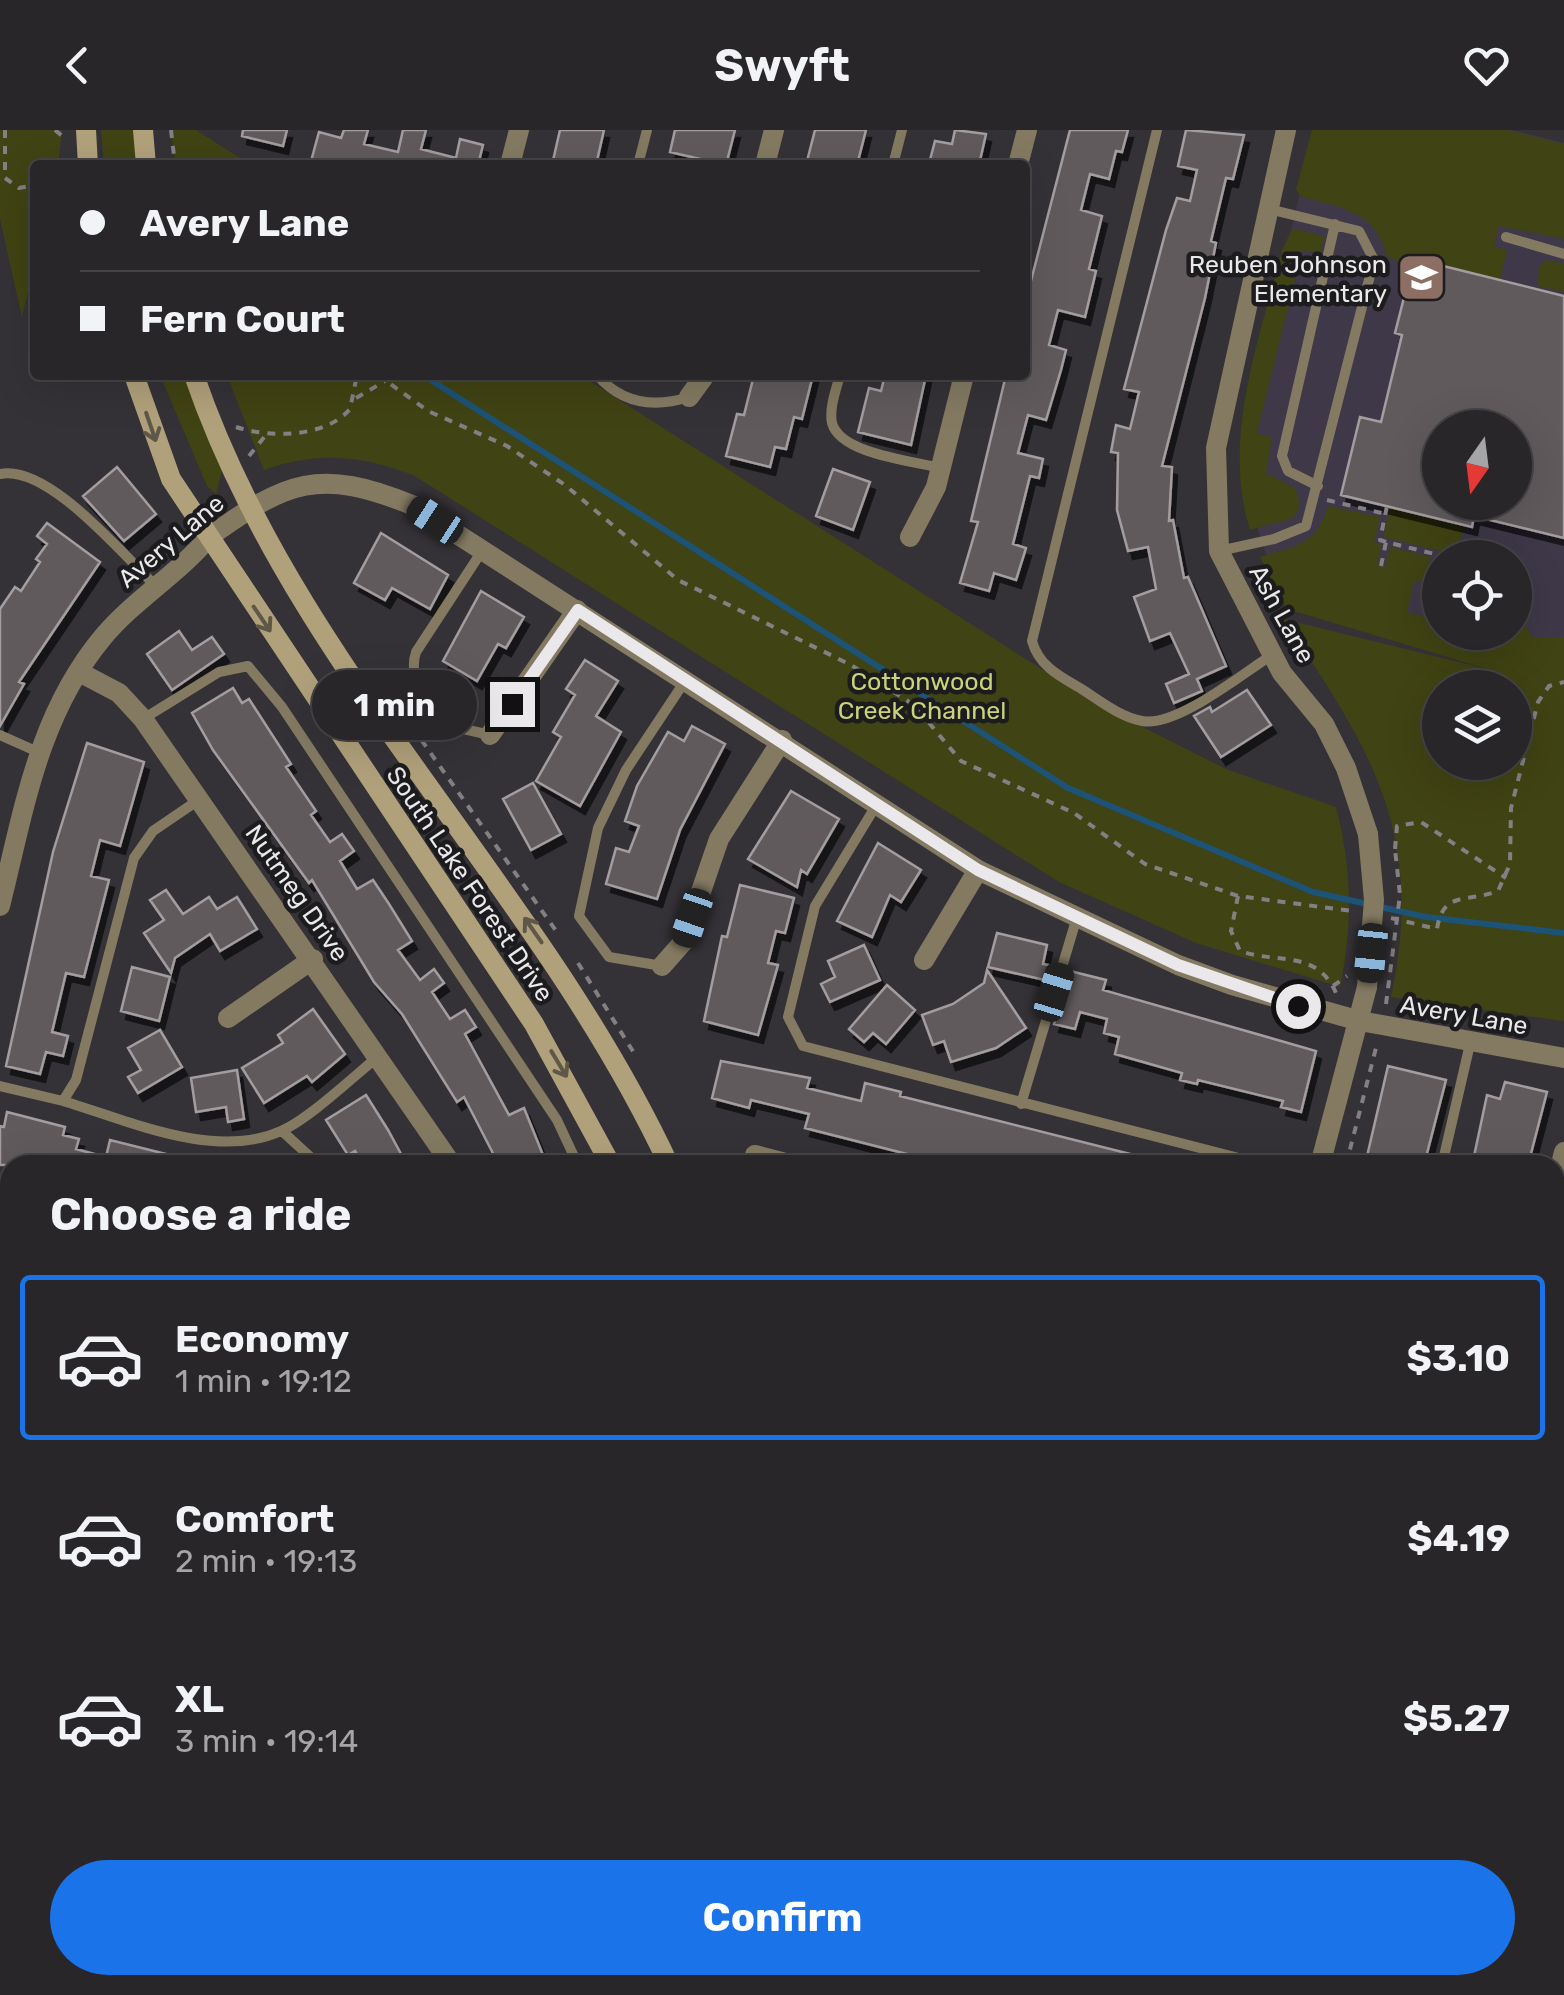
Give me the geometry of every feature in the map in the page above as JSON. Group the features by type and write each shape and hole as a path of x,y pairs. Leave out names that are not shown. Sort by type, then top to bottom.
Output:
{"main road":[{"path":"86,130 88,160"},
{"path":"144,130 146,160"},
{"name":"South Lake Forest Drive","path":"136,380 171,479 534,1024 606,1155"},
{"name":"South Lake Forest Drive","path":"196,380 212,428 314,620 567,978 637,1096 664,1155"}],"street":[{"path":"511,160 519,130"},
{"path":"766,160 774,130"},
{"path":"1019,160 1027,130"},
{"name":"Ash Lane","path":"1286,130 1216,448 1219,550 1272,655 1324,724 1346,768 1368,834 1374,900 1368,987 1323,1155"},
{"path":"689,396 701,380"},
{"path":"910,537 940,468 963,380"},
{"name":"Avery Lane","path":"0,906 9,834 38,752 78,672 102,638 156,586 188,562 209,537 255,504 308,485 349,483 412,505 782,740 978,870 1076,917 1178,965 1360,1021 1384,1015 1470,1044 1564,1058"},
{"path":"490,735 578,610"},
{"name":"Nutmeg Drive","path":"78,672 119,692 144,719 445,1155"},
{"path":"662,966 684,941 718,839 782,740"},
{"path":"924,960 978,870"},
{"path":"228,1018 313,959"}],"lane":[{"path":"639,160 647,130"},
{"path":"894,160 902,130"},
{"path":"1157,130 1032,627 1032,641 1038,658 1057,674 1126,716 1147,722 1169,718 1272,655"},
{"path":"1219,550 1274,539 1306,526 1374,260 1358,231 1268,209"},
{"path":"1318,486 1288,471 1282,456 1335,224"},
{"path":"1506,236 1564,254"},
{"path":"603,380 622,396 642,402 689,396"},
{"path":"839,380 832,422 842,439 859,448 940,468"},
{"path":"0,474 15,471 45,482 156,586"},
{"path":"482,551 426,635 413,669 417,684 446,725 490,735"},
{"path":"144,719 219,672 248,666 282,707 547,1104 573,1155"},
{"path":"662,966 608,957 579,916 580,899 610,801 685,680"},
{"path":"0,734 38,752"},
{"path":"63,1101 76,1080 134,858 153,831 200,799"},
{"path":"878,804 815,906 790,1002 791,1030 803,1046 1226,1155"},
{"path":"1021,1104 1076,917"},
{"path":"1444,1155 1470,1044"},
{"path":"0,1086 176,1135 238,1141 282,1131 380,1056"},
{"path":"282,1131 307,1155"}],"path":[{"path":"5,130 5,178 19,188 30,185"},
{"path":"171,130 174,160"},
{"path":"255,504 250,456 236,426 266,435 324,428 342,419 355,399 357,380"},
{"path":"355,399 386,381 428,411 507,446 565,485 678,580 852,664 914,705 962,760 1074,813 1145,864 1238,896 1354,912"},
{"path":"250,456 266,435"},
{"path":"1323,499 1386,514"},
{"path":"1387,506 1380,540 1422,550"},
{"path":"1381,566 1386,542"},
{"path":"1390,918 1437,929 1440,911 1447,902 1498,892 1506,878 1512,808 1538,702 1549,686 1564,682"},
{"path":"402,711 562,938"},
{"path":"1349,1155 1384,1015 1400,895 1397,826 1420,822 1506,878"},
{"path":"1238,896 1232,931 1240,951 1257,957 1299,959 1319,969 1334,986 1347,976"},
{"path":"572,954 639,1064"}],"shaded area":[{"name":"Reuben Johnson Elementary","path":"1315,130 1512,130 1564,143 1564,653 1532,672 1501,670 1456,650 1532,650 1532,540 1422,540 1422,635 1271,568 1248,501 1247,414"}],"green space":[{"path":"0,130 62,130 59,160 30,160 30,284 22,317 0,219"},
{"path":"101,130 137,130 138,160 104,160"},
{"path":"171,130 196,130 243,160 174,160"},
{"path":"1312,130 1508,130 1564,144 1564,239 1499,226 1494,246 1507,250 1500,280 1413,258 1404,263 1387,257 1375,230 1366,221 1344,209 1302,197 1296,190"},
{"path":"1297,229 1325,237 1320,253 1302,250 1257,433 1272,437 1266,473 1295,488 1300,505 1293,518 1250,530 1240,460 1247,389 1282,250 1291,231"},
{"path":"1546,260 1564,264 1564,292 1538,286 1539,267"},
{"path":"162,380 188,380 222,470 216,494 207,486"},
{"name":"Cottonwood Creek Channel","path":"229,380 588,380 1095,703 1226,769 1336,807 1349,897 1340,987 1196,943 1059,882 413,475 376,463 339,458 302,460 264,470"},
{"path":"1328,506 1380,517 1374,542 1381,545 1377,565 1385,567 1390,547 1422,555 1422,582 1414,581 1407,612 1422,616 1422,649 1287,609 1260,557 1303,542 1317,530"},
{"path":"1390,507 1422,515 1422,520 1464,525 1460,540 1422,540 1422,546 1383,537"},
{"path":"1283,619 1491,670 1424,650 1532,650 1532,636 1564,637 1564,1021 1391,997 1400,939 1401,887 1395,840 1383,796 1342,710"}],"building":[{"path":"243,130 287,130 283,146 242,136"},
{"path":"344,130 368,130 364,144 398,152 403,130 426,130 421,149 456,158 460,139 483,145 479,160 311,160 319,132 341,138"},
{"path":"560,130 604,130 597,160 553,160"},
{"path":"675,130 735,130 727,160 704,160 670,152"},
{"path":"815,130 866,130 858,160 807,160"},
{"path":"955,130 986,134 980,160 930,160 935,141 952,144"},
{"path":"1070,130 1128,130 1122,152 1116,151 1109,179 1090,174 1081,210 1102,216 1089,269 1096,271 1085,317 1058,310 1049,345 1066,350 1061,370 1046,420 1028,415 1018,453 1043,459 1039,478 1030,476 1013,544 1026,548 1016,580 994,573 989,591 960,583 978,522 971,521 1005,380 1030,380 1030,285"},
{"path":"1186,130 1244,135 1233,179 1226,178 1211,241 1216,243 1205,298 1162,466 1172,467 1169,521 1173,520 1184,578 1188,577 1226,666 1197,679 1202,691 1174,703 1166,684 1189,674 1170,633 1150,641 1134,597 1156,589 1148,547 1128,551 1117,510 1118,453 1111,452 1116,425 1130,429 1139,392 1124,389 1166,230 1177,198 1190,201 1197,170 1178,166"},
{"path":"1419,260 1564,296 1564,538 1490,520 1532,520 1532,410 1422,410 1422,515 1341,495 1360,417 1381,422 1402,335 1395,333 1410,274 1415,275"},
{"path":"753,380 812,380 802,419 794,417 786,449 775,447 770,467 726,456 737,414 744,415"},
{"path":"884,380 925,380 911,445 858,432 869,388 881,391"},
{"path":"117,467 156,514 124,541 83,496"},
{"path":"833,469 870,482 853,530 816,516"},
{"path":"1443,520 1473,520 1472,527"},
{"path":"47,523 100,562 19,682 24,684 0,726 0,609 15,587 21,591 40,562 36,559 47,544 37,536"},
{"path":"381,533 448,575 430,609 392,588 385,600 354,583"},
{"path":"481,591 524,617 506,648 498,644 477,681 443,661"},
{"path":"179,631 192,650 212,637 224,654 172,690 147,654"},
{"path":"585,660 618,681 596,716 621,732 580,806 536,781 561,737 553,732 575,695 566,689"},
{"path":"233,688 242,703 249,699 291,764 286,767 316,811 311,815 330,842 342,834 354,851 340,861 357,889 373,880 412,941 398,950 420,980 434,969 444,983 432,992 450,1019 465,1010 476,1027 465,1034 509,1115 524,1108 543,1155 494,1155 464,1097 457,1102 402,1014 374,982 312,880 309,883 213,750 192,713"},
{"path":"1247,690 1271,725 1221,757 1194,716 1210,707 1212,712"},
{"path":"692,726 725,744 680,830 657,899 606,884 616,848 629,852 639,826 625,821 637,786 668,732 684,741"},
{"path":"87,743 144,762 120,846 100,840 91,876 109,880 84,977 66,973 52,1032 68,1036 63,1056 46,1052 40,1074 6,1066 53,852"},
{"path":"533,783 561,834 531,850 503,799"},
{"path":"791,791 839,819 807,874 801,870 797,887 748,859"},
{"path":"878,843 921,870 901,902 890,895 872,937 837,921"},
{"path":"740,885 794,898 785,933 776,931 768,963 778,965 758,1035 704,1021 722,936 727,937"},
{"path":"166,890 183,914 209,897 217,909 237,897 257,929 220,951 210,934 175,958 171,973 144,933 164,920 150,900"},
{"path":"997,933 1047,945 1043,964 1053,966 1049,981 988,967"},
{"path":"864,945 880,980 830,1002 821,984 835,977 828,961"},
{"path":"132,967 170,977 159,1021 121,1011"},
{"path":"987,970 1026,1028 996,1048 951,1062 944,1041 933,1045 922,1015 953,1004 984,983"},
{"path":"1070,971 1106,980 1103,990 1316,1051 1301,1112 1281,1107 1283,1101 1198,1080 1197,1084 1180,1080 1182,1073 1115,1054 1119,1037 1104,1033 1107,1019 1080,1012 1075,1029 1054,1024"},
{"path":"887,985 915,1010 886,1044 873,1033 864,1042 849,1029"},
{"path":"313,1009 345,1054 312,1082 307,1076 264,1103 242,1068 283,1043 278,1035"},
{"path":"160,1030 182,1067 138,1093 128,1077 141,1070 128,1048"},
{"path":"721,1061 810,1078 807,1088 861,1101 865,1083 901,1092 900,1096 1134,1155 911,1155 805,1128 809,1114 751,1100 749,1108 712,1098"},
{"path":"1388,1066 1446,1080 1427,1155 1367,1155"},
{"path":"237,1070 244,1119 228,1122 226,1107 196,1112 191,1078"},
{"path":"1505,1082 1547,1092 1531,1155 1474,1155 1487,1095 1500,1099"},
{"path":"366,1095 402,1155 358,1155 355,1151 348,1155 326,1120"},
{"path":"7,1112 65,1127 63,1135 79,1139 76,1149 98,1155 0,1155 0,1126 4,1127"},
{"path":"110,1140 170,1155 106,1155"}],"waterway":[{"path":"431,380 1068,788 1313,892 1426,917 1564,933"}],"place":[{"name":"Reuben Johnson Elementary","path":"1422,278"}],"route":[{"path":"512,704 578,610 978,870 1178,965 1298,1006"}]}
